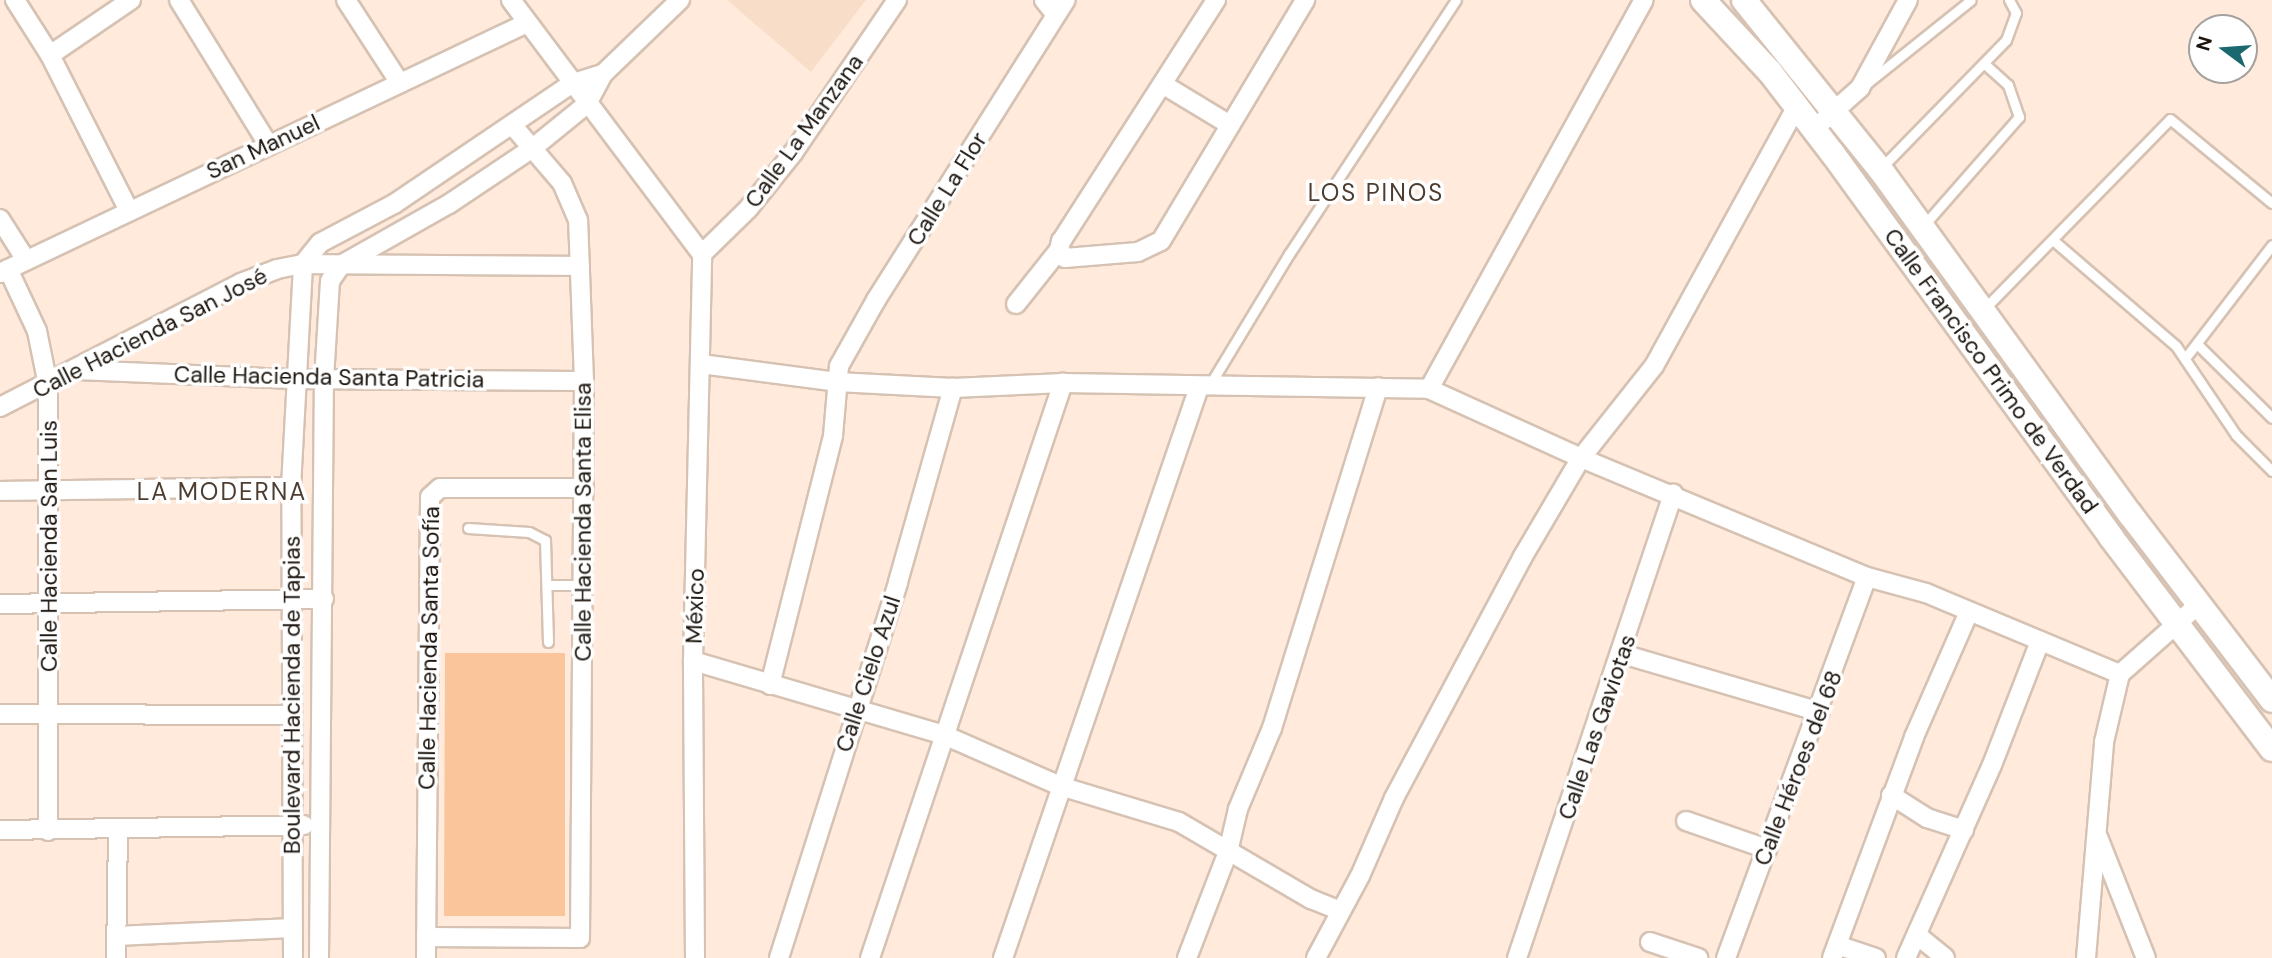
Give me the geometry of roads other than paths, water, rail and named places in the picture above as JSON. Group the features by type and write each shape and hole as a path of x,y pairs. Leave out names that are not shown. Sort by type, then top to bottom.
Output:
{"main road":[{"name":"Calle Francisco Primo de Verdad","path":"1703,0 1797,106 2111,537 2177,620 2215,677 2272,749"},
{"name":"Calle Francisco Primo de Verdad","path":"1744,0 1880,169 2198,605 2272,700"}],"street":[{"path":"15,0 50,55 129,211"},
{"path":"50,55 131,0"},
{"path":"179,0 268,144"},
{"path":"346,0 400,83"},
{"path":"511,0 702,254"},
{"path":"587,104 603,74 680,0"},
{"name":"Calle La Manzana","path":"702,254 748,209 793,153 897,0"},
{"path":"1044,0 1061,7"},
{"path":"1016,304 1059,250 1216,0"},
{"path":"1059,250 1072,260 1151,249 1161,241 1305,0"},
{"path":"1429,389 1644,0"},
{"path":"1814,129 1860,88 1908,0"},
{"name":"Calle La Flor","path":"770,685 827,463 839,366 876,300 1061,7"},
{"name":"San Manuel","path":"4,271 527,23"},
{"path":"573,83 603,74"},
{"name":"Calle Hacienda San José","path":"303,264 320,243 394,204 514,127 573,83"},
{"path":"1164,85 1230,125"},
{"name":"Calle Hacienda San José","path":"0,407 48,385 241,283 303,264 341,264 449,204 534,147 587,104"},
{"path":"1316,958 1394,798 1522,558 1581,458 1654,366 1797,106"},
{"name":"Calle Hacienda Santa Elisa","path":"426,937 580,938 584,382 580,266 572,200 534,147 514,127"},
{"path":"0,219 26,260"},
{"name":"México","path":"695,958 693,661 702,254"},
{"name":"Boulevard Hacienda de Tapias","path":"293,958 291,487 303,264"},
{"path":"341,264 580,266"},
{"name":"Boulevard Hacienda de Tapias","path":"319,958 318,824 324,599 324,379 327,291 341,264"},
{"name":"Calle Hacienda San Luis","path":"4,271 37,331 48,385 48,831"},
{"path":"701,364 837,382 953,388 1063,383 1429,389 1581,458 1673,494 1867,577 1927,593 2120,674"},
{"name":"Calle Hacienda Santa Patricia","path":"74,370 295,379 584,382"},
{"path":"870,958 1063,383"},
{"path":"1003,958 1060,786 1204,387"},
{"path":"1187,958 1228,852 1238,809 1272,729 1378,387"},
{"name":"Calle Cielo Azul","path":"779,958 898,582 953,388"},
{"path":"0,491 50,494 291,487"},
{"name":"Calle Hacienda Santa Sofía","path":"426,958 432,492 440,488 584,488"},
{"name":"Calle Las Gaviotas","path":"1517,958 1622,654 1673,494"},
{"name":"Calle Héroes del 68","path":"1726,958 1820,712 1867,577"},
{"path":"0,604 324,599"},
{"path":"2086,958 2104,742 2120,674 2177,620 2198,605"},
{"path":"1876,958 1835,951 1891,795 1969,612"},
{"path":"1906,958 1964,830 2040,641"},
{"path":"1622,654 1820,712"},
{"path":"693,661 944,735 1060,786 1179,822 1228,852 1341,911"},
{"path":"0,714 291,715"},
{"path":"1891,795 1927,818 1964,830"},
{"path":"1686,821 1767,849"},
{"path":"0,830 118,831 318,824"},
{"path":"116,958 118,831"},
{"path":"2095,831 2146,958"},
{"path":"116,936 293,929"},
{"path":"1917,935 1945,958"},
{"path":"1650,942 1698,958"}],"lane":[{"path":"1204,387 1456,0"},
{"path":"1860,88 1971,0"},
{"path":"1880,169 1986,65 2015,23 2016,13 2009,0"},
{"path":"1922,228 2006,136 2019,117 2008,85 1986,65"},
{"path":"1982,311 2054,241 2170,119 2272,203"},
{"path":"2054,241 2186,357 2228,425 2272,471"},
{"path":"2186,357 2272,245"},
{"path":"2197,344 2272,418"},
{"path":"468,528 540,534 545,540 548,642"},
{"path":"548,585 583,584"}],"district":[{"name":"LOS PINOS","path":"1376,193"},
{"name":"LA MODERNA","path":"222,492"}]}
